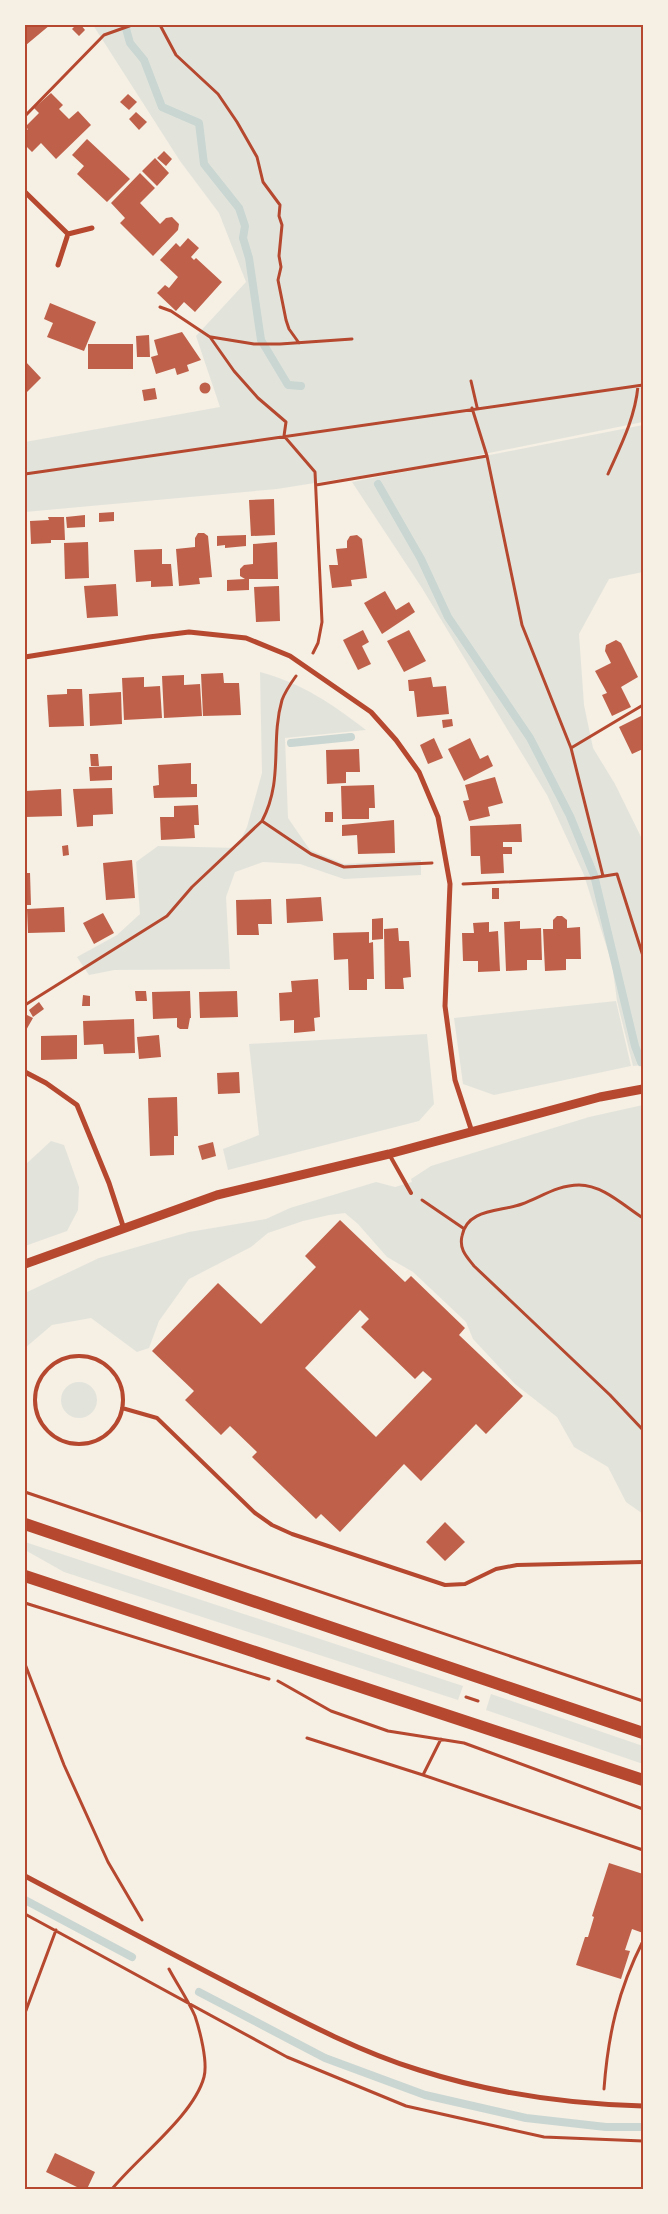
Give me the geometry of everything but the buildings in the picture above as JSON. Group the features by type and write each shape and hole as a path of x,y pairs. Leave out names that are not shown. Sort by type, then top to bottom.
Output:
{"main road":[{"path":"25,1524 643,1733"},
{"path":"25,1576 643,1780"}],"street":[{"path":"25,192 68,234"},
{"path":"68,234 92,228"},
{"path":"58,264 68,234"},
{"path":"25,657 189,632 246,638 290,656 306,665 371,712 396,740 419,772 438,817 450,884 445,1006 455,1080 472,1132"},
{"path":"25,1072 46,1083 76,1105 108,1183 124,1229"},
{"path":"25,1264 217,1195 389,1154 600,1097 643,1088"},
{"path":"25,1876 302,2021 355,2046 418,2070 492,2090 602,2105 643,2106"}],"lane":[{"path":"389,1154 411,1193"},
{"path":"85,1357 103,1364 116,1377 123,1398 122,1408 119,1419 106,1434 89,1443 70,1443 52,1435 40,1420 36,1392 44,1375 58,1362 67,1358 85,1357"},
{"path":"122,1408 157,1418 255,1513 272,1525 292,1534 445,1585 465,1584 496,1568 517,1564 643,1562"}],"path":[{"path":"25,116 104,35 132,25"},
{"path":"160,25 176,55 218,94 237,122 257,157 263,182 280,205 279,216 282,225 281,267 278,280 289,329 299,343"},
{"path":"25,1005 168,916 192,887 262,821 270,807 275,785 278,724 283,698 295,677 306,665 318,643 322,622 315,472 284,436 286,422 258,398 234,371 210,337 171,311 160,308"},
{"path":"210,337 254,344 352,339"},
{"path":"471,380 477,408"},
{"path":"25,474 472,408 643,385"},
{"path":"608,474 629,426 636,405 638,386"},
{"path":"472,408 487,456 522,625 571,748 603,876"},
{"path":"316,486 487,456"},
{"path":"571,748 643,706"},
{"path":"262,821 311,854 344,867 446,862"},
{"path":"450,884 592,878 617,874 643,956"},
{"path":"643,1218 600,1190 580,1185 553,1190 521,1204 490,1211 471,1218 463,1228 461,1239 463,1253 474,1266 610,1395 643,1430"},
{"path":"411,1193 463,1228"},
{"path":"25,1492 643,1701"},
{"path":"25,1603 279,1682 331,1711 388,1731 464,1743 643,1809"},
{"path":"25,1664 64,1765 108,1862 132,1900 187,2002 194,2016 204,2051 204,2076 196,2094 180,2116 112,2189"},
{"path":"466,1697 478,1701"},
{"path":"307,1738 423,1775 643,1850"},
{"path":"423,1775 441,1739"},
{"path":"25,1914 287,2057 406,2106 544,2137 643,2141"},
{"path":"25,2013 56,1930"},
{"path":"602,2105 607,2052 621,1990 643,1941"}],"shaded area":[{"path":"93,25 643,25 643,422 434,464 277,489 25,512 25,442 220,407 196,336 246,282 219,213 180,161"},
{"path":"643,425 643,572 609,579 579,634 584,705 593,748 615,784 643,841 643,1065 633,1066 617,1001 612,964 584,875 547,795 422,588 352,482"},
{"path":"260,672 290,682 316,695 366,730 285,738 288,818 310,850 344,864 421,860 421,875 344,879 300,864 263,862 235,872 226,897 230,969 114,970 89,975 77,957 117,935 140,914 136,862 158,846 237,848 247,827 262,773"},
{"path":"616,1001 631,1066 494,1095 463,1084 454,1018"},
{"path":"427,1034 434,1104 419,1121 228,1170 223,1149 259,1135 249,1044"},
{"path":"643,1105 643,1514 626,1502 608,1467 574,1447 557,1417 515,1384 473,1339 466,1322 413,1272 387,1257 358,1224 345,1213 303,1221 268,1233 251,1247 189,1279 159,1321 149,1348 137,1352 91,1318 52,1325 25,1348 25,1293 99,1258 189,1232 266,1219 290,1208 376,1182 395,1187 412,1182 411,1179 431,1166 589,1117"},
{"path":"51,1141 64,1145 79,1187 78,1210 67,1231 25,1246 25,1165"},
{"path":"79,1382 86,1383 92,1387 96,1393 96,1407 92,1413 86,1417 79,1418 72,1417 66,1413 62,1407 61,1400 62,1393 66,1387 72,1383"},
{"path":"25,1542 463,1686 458,1700 64,1572 25,1550"},
{"path":"491,1694 643,1746 643,1764 486,1710"}],"waterway":[{"path":"125,25 130,43 144,60 162,107 199,123 204,164 239,208 245,226 243,238 249,258 261,340 288,385 301,386"},
{"path":"378,484 421,559 448,617 530,738 570,816 594,875 635,1046 641,1062"},
{"path":"291,743 351,737"},
{"path":"25,1900 132,1957"},
{"path":"199,1992 325,2058 425,2095 526,2118 606,2127 643,2127"}]}
